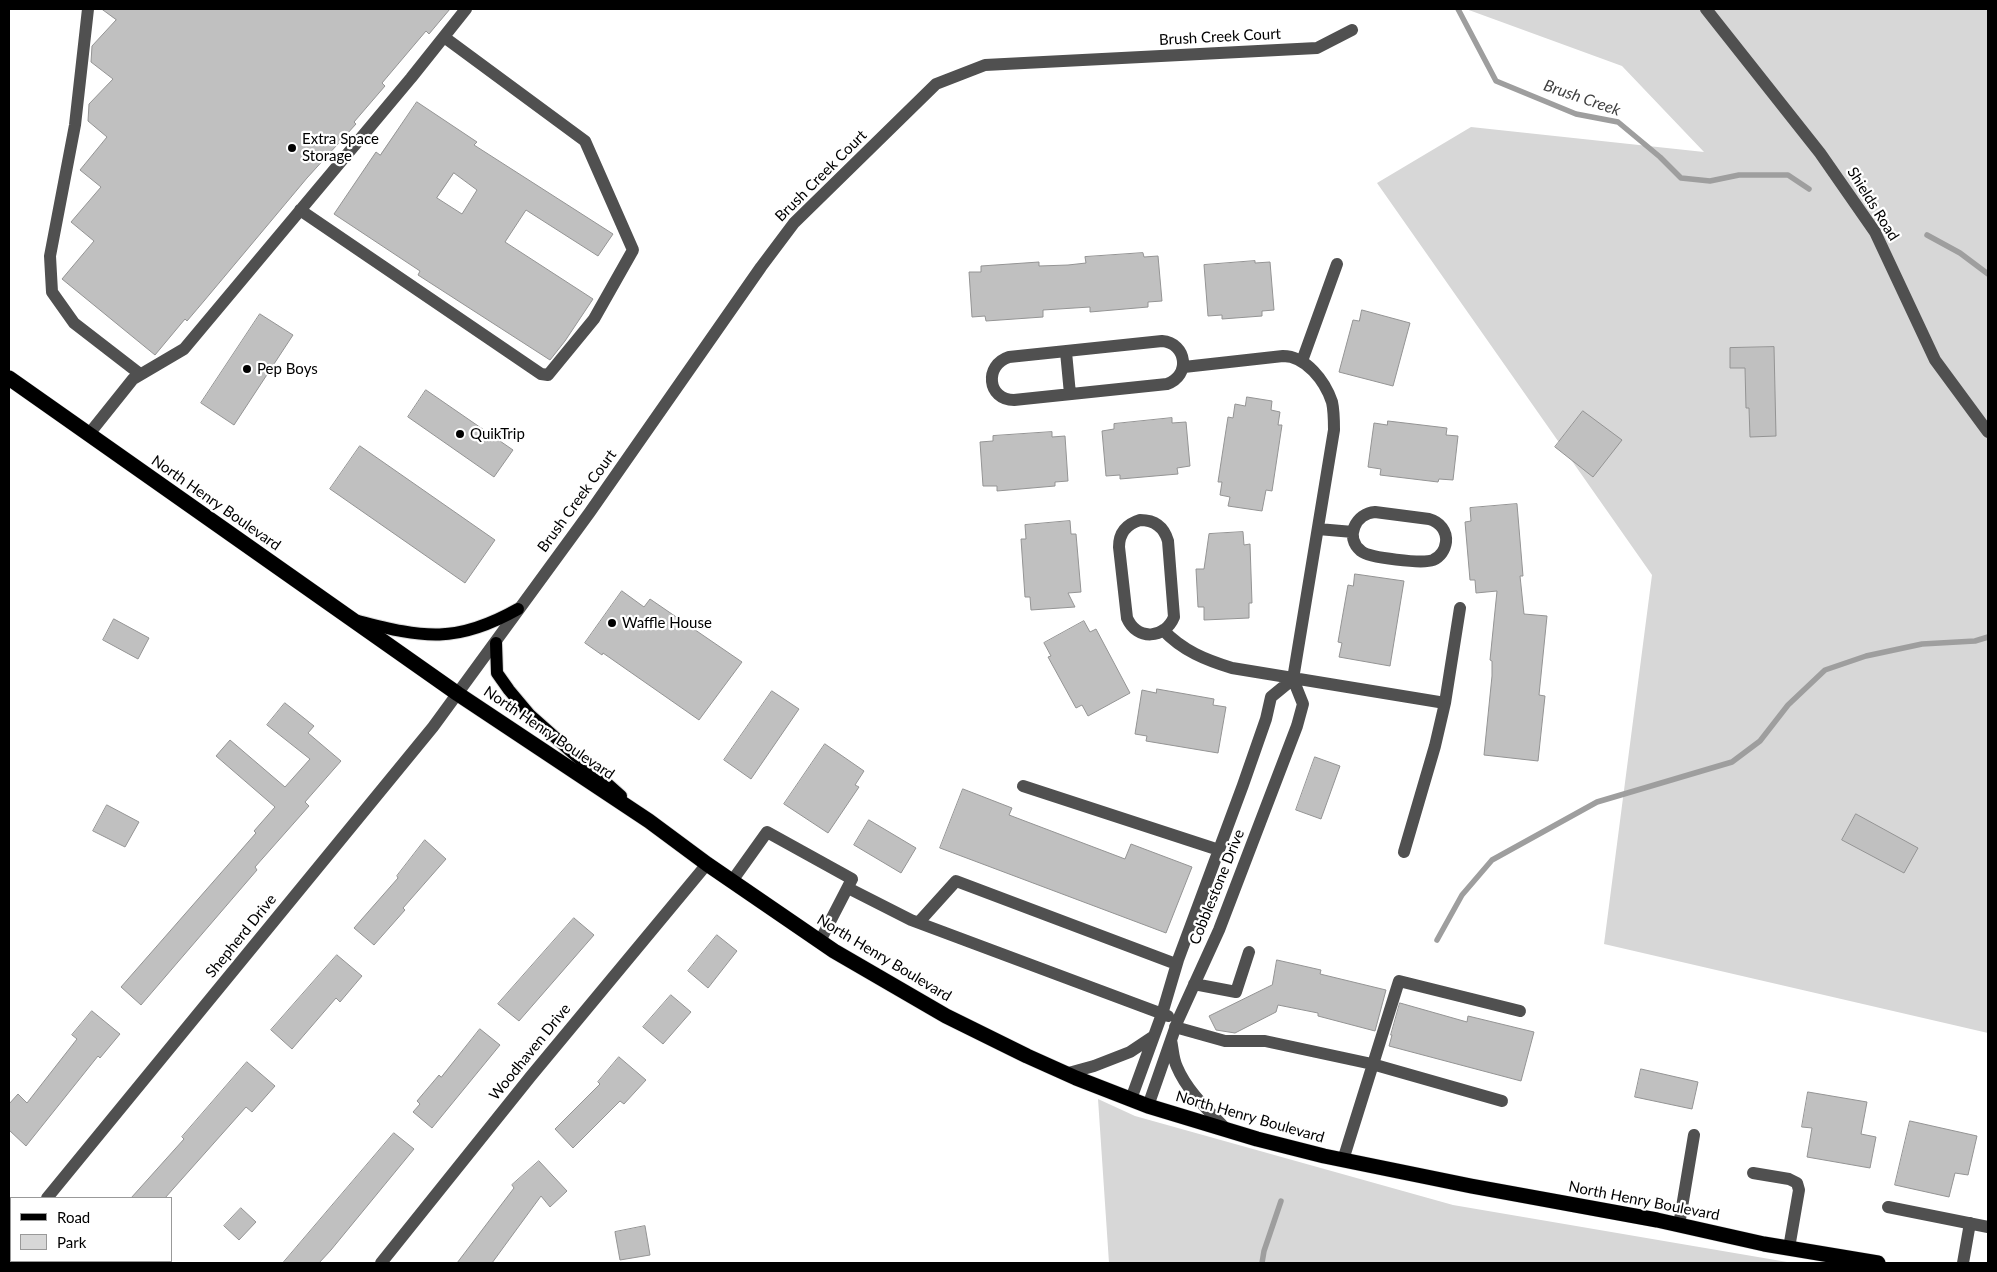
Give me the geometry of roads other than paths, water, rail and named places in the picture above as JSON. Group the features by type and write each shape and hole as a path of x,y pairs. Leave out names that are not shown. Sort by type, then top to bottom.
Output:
{"highway":[{"name":"North Henry Boulevard","path":"9,378 458,694 649,821 707,864 820,941 946,1016 1065,1074 1148,1106 1343,1160 1789,1248 1878,1263"}],"main road":[{"path":"354,621 407,634 442,636 468,631 495,622 518,609"},
{"path":"496,643 497,673 530,715 649,821"}],"street":[{"path":"88,9 75,125 50,256 52,292 74,323 140,374"},
{"path":"88,434 133,379 184,349 466,9"},
{"name":"Shields Road","path":"1706,9 1820,153 1875,232 1936,360 1988,432"},
{"name":"Brush Creek Court","path":"458,694 590,512 761,267 794,223 936,84 985,65 1317,48 1352,30"},
{"path":"300,210 541,374 548,376 594,319 633,250 585,141 444,37"},
{"path":"1302,361 1337,264"},
{"path":"1165,341 1175,345 1180,350 1184,359 1184,367 1179,377 1167,384 1009,400 996,392 992,382 992,374 996,365 1006,359 1165,341"},
{"path":"1066,352 1070,394"},
{"path":"1184,367 1283,356 1294,357 1310,368 1322,383 1330,398 1334,430 1293,679"},
{"path":"1377,512 1434,521 1444,530 1446,543 1441,554 1430,561 1393,558 1365,554 1356,545 1353,532 1357,521 1361,517 1368,513 1377,512"},
{"path":"1140,520 1150,521 1158,525 1164,530 1168,538 1175,610 1171,623 1164,630 1156,634 1144,634 1132,626 1126,615 1119,542 1126,528 1140,520"},
{"path":"1318,529 1353,532"},
{"path":"1404,852 1435,746 1445,703 1460,608"},
{"path":"1164,630 1182,647 1205,660 1245,671 1445,703"},
{"name":"Cobblestone Drive","path":"1131,1099 1162,1014 1176,964 1246,777 1266,719 1271,697 1293,679 1303,704 1297,726 1219,930 1175,1029 1148,1106"},
{"name":"Shepherd Drive","path":"48,1197 458,694"},
{"path":"1023,786 1219,850"},
{"path":"732,881 767,832 852,879 820,941"},
{"name":"Woodhaven Drive","path":"381,1263 531,1076 707,864"},
{"path":"919,922 956,881 1176,964"},
{"path":"848,888 919,922 1162,1014 1175,1029 1225,1041 1265,1041 1372,1064 1502,1101"},
{"path":"1194,984 1236,992 1249,952"},
{"path":"1343,1160 1399,981 1520,1012"},
{"path":"1175,1029 1176,1066 1186,1083 1226,1129"},
{"path":"1065,1074 1094,1066 1130,1052 1154,1036"},
{"path":"1679,1225 1694,1135"},
{"path":"1753,1173 1789,1179 1797,1183 1799,1190 1789,1248"},
{"path":"1888,1207 1988,1227"},
{"path":"1963,1263 1970,1223"}],"waterway":[{"name":"Brush Creek","path":"1458,9 1496,81 1576,114 1618,122 1660,157 1681,178 1710,181 1739,175 1788,175 1809,189"},
{"name":"Brush Creek","path":"1927,235 1960,253 1988,274"},
{"path":"1437,940 1462,895 1492,860 1597,802 1732,762 1760,741 1788,705 1825,670 1866,656 1922,644 1975,641 1988,637"},
{"path":"1262,1263 1264,1251 1281,1201"}],"place":[{"name":"Extra Space Storage","path":"292,148"},
{"name":"Pep Boys","path":"247,369"},
{"name":"QuikTrip","path":"460,434"},
{"name":"Waffle House","path":"612,623"}]}
